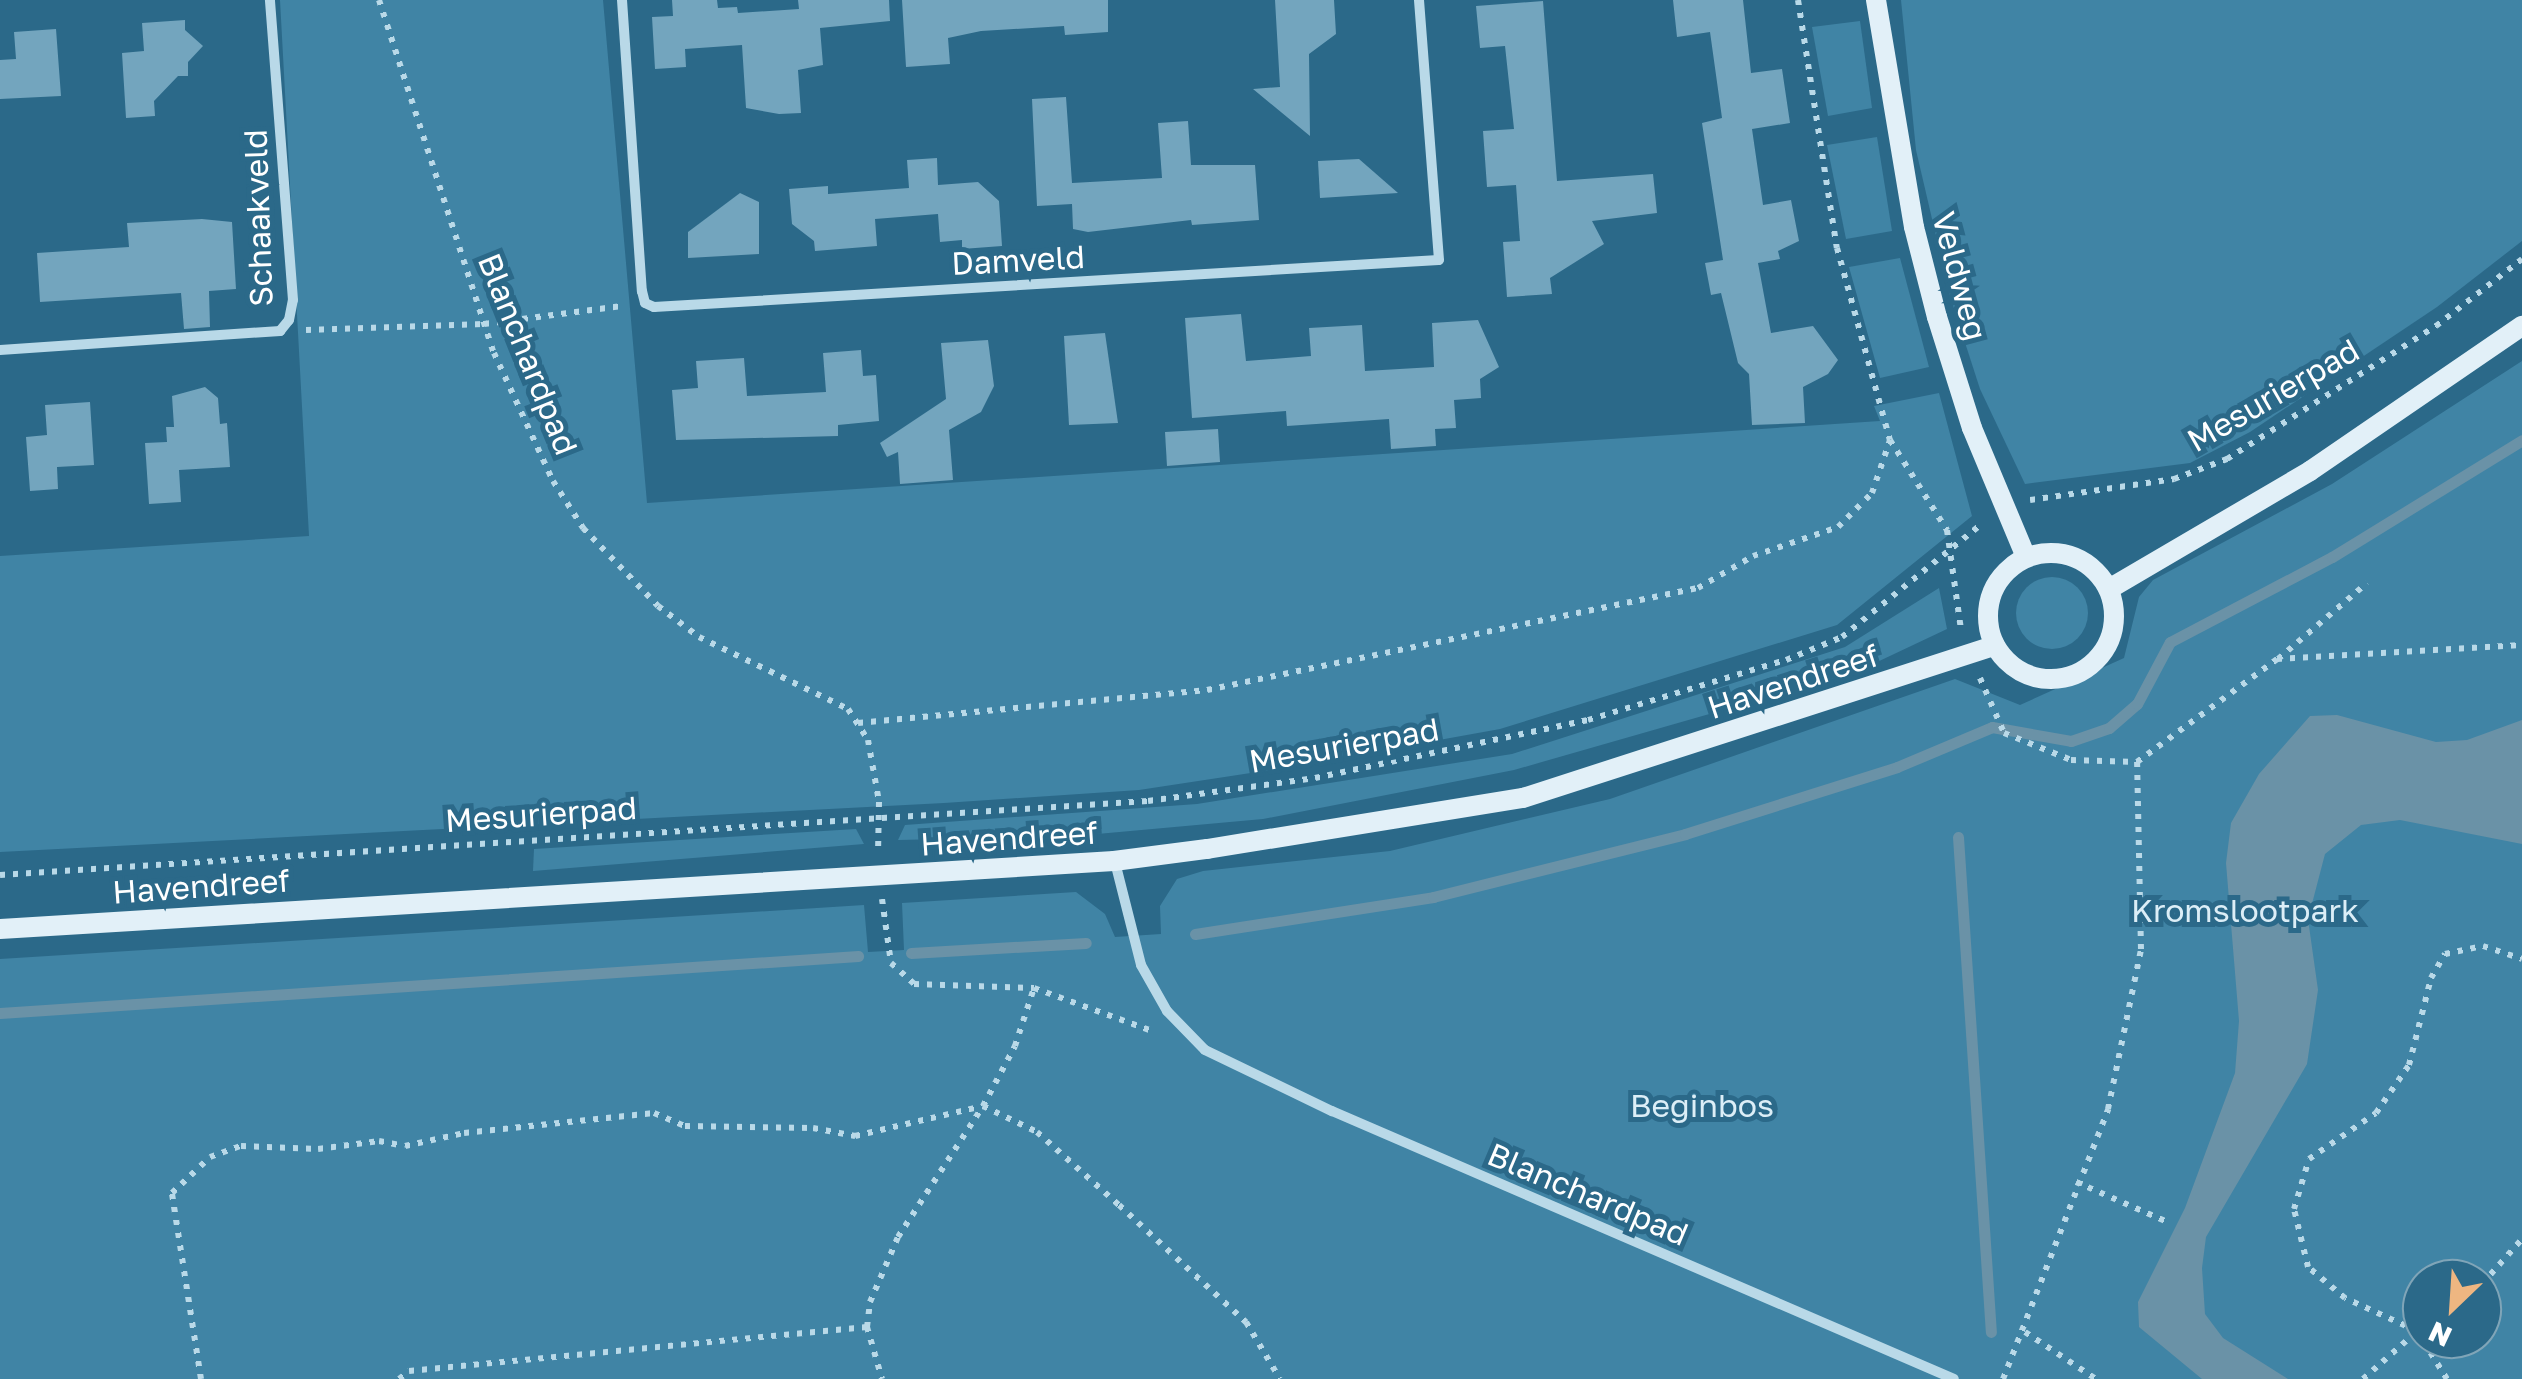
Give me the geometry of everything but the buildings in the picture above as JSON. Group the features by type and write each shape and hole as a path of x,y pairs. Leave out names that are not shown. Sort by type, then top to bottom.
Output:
{"street":[{"name":"Schaakveld","path":"0,350 280,331 293,300 270,0"},
{"path":"622,0 645,303"},
{"name":"Damveld","path":"645,303 1438,260 1419,0"},
{"name":"Veldweg","path":"1876,0 1914,228 1972,428 2026,557"},
{"path":"2109,588 2310,471 2522,326"},
{"path":"2064,553 2098,572 2109,588 2114,632 2090,668 2048,680 2027,675 1995,646 1988,605 1995,585 2026,557 2064,553"},
{"name":"Havendreef","path":"0,929 1114,861 1522,798 1995,646"},
{"name":"Blanchardpad","path":"1114,861 1141,965 1167,1011 1205,1050 1332,1111 1954,1379"}],"path":[{"name":"Blanchardpad","path":"379,0 484,324 527,433 583,528 658,606 700,638 824,694 858,723"},
{"path":"1798,0 1837,248 1890,440 1932,501 1951,544"},
{"name":"Mesurierpad","path":"0,875 1148,801 1315,778 1571,724 1842,637 1899,597 1951,544 2005,510 2035,498 2174,478 2227,459 2436,326 2522,259"},
{"path":"280,331 484,324 645,303"},
{"path":"1205,1050 1034,988 914,984 891,963 878,876 878,816 868,740 858,723 1207,690 1698,588 1754,556 1838,527 1872,493 1890,440"},
{"path":"2000,726 2071,760 2137,762 2278,660 2367,583"},
{"path":"2278,660 2522,645"},
{"path":"2003,1379 2025,1332 2076,1182 2108,1109 2142,949 2137,762"},
{"path":"2402,1322 2345,1298 2308,1268 2294,1209 2310,1159 2376,1113 2410,1065 2431,978 2445,954 2483,946 2522,959"},
{"path":"882,1379 868,1327 870,1302 898,1237 984,1106 1015,1046 1034,988"},
{"path":"201,1379 172,1192 210,1157 225,1151 365,1141 405,1146 464,1133 654,1113 685,1126 813,1128 856,1136 984,1106 1037,1132 1246,1322 1280,1379"},
{"path":"2076,1182 2170,1223"},
{"path":"2502,1262 2522,1239"},
{"path":"399,1379 408,1371 868,1327"},
{"path":"2025,1332 2096,1379"},
{"path":"2363,1379 2402,1345"}],"green space":[{"path":"280,0 603,0 647,503 1880,421 1874,406 1939,393 1972,516 1837,625 1500,729 1284,768 1139,790 944,803 0,852 0,556 309,536"},
{"path":"1901,0 2522,0 2522,241 2437,307 2250,432 2190,463 2025,484 1980,389 1950,296 1916,150"},
{"path":"1860,21 1872,108 1828,116 1812,27"},
{"path":"1877,137 1892,231 1846,239 1827,145"},
{"path":"1900,258 1929,367 1880,378 1849,267"},
{"name":"Beginbos","path":"2522,361 2522,1379 0,1379 0,959 864,905 868,952 904,950 902,903 1076,892 1105,914 1115,937 1161,934 1160,906 1177,879 1203,871 1390,851 1610,799 1955,679 2020,705 2124,658 2139,597 2153,580 2332,484"},
{"path":"2052,577 2078,587 2088,613 2078,639 2052,649 2026,639 2016,613 2026,587"},
{"path":"1939,588 1947,629 1856,672 1514,770 1263,819 1075,836 898,840 905,825 1197,804 1512,754 1845,647"},
{"path":"856,829 864,844 533,871 534,849"}],"shaded area":[{"path":"2337,715 2436,742 2467,740 2522,720 2522,844 2400,820 2361,825 2325,854 2308,919 2318,990 2307,1064 2206,1237 2202,1268 2205,1314 2223,1338 2288,1379 2202,1379 2139,1327 2138,1302 2185,1208 2235,1073 2239,1021 2226,863 2231,823 2259,774 2310,716"}],"waterway":[{"path":"1195,934 1433,897 1685,834 1897,767 1992,727 2071,741 2109,728 2137,704 2170,642 2332,557 2522,440"},
{"path":"1958,837 1991,1332"},
{"path":"911,953 1086,943"},
{"path":"0,1013 858,956"}],"park label":[{"name":"Kromslootpark","path":"2245,910"}]}
